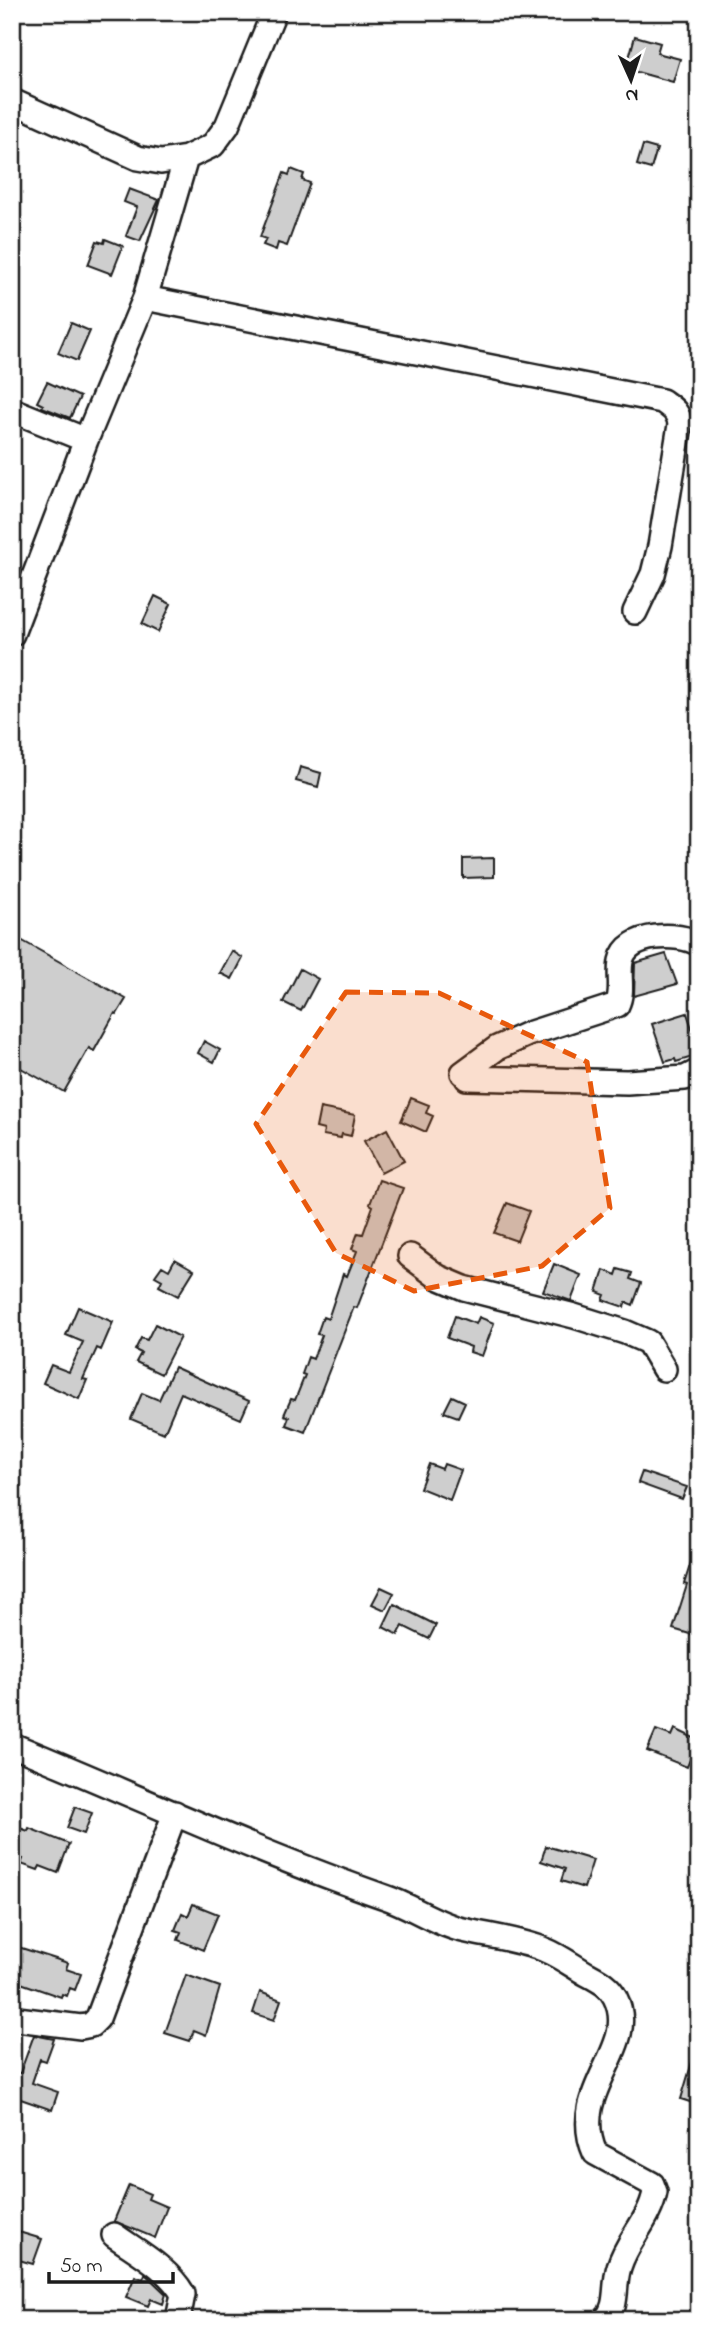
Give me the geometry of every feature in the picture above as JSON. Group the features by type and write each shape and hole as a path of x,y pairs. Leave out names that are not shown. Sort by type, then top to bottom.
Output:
{"street":[{"path":"12,101 138,158 161,162 186,158 213,145 227,126 274,12"},
{"path":"12,634 86,440 145,298 186,158"},
{"path":"145,298 662,401 675,411 680,425 660,546 653,574 635,612"},
{"path":"12,410 86,440"},
{"path":"699,944 691,939 673,935 646,939 628,948 621,959 621,997 617,1005 528,1034 497,1048 465,1075 660,1081 685,1078 699,1071"},
{"path":"410,1256 438,1277 464,1287 574,1317 648,1342 664,1369"},
{"path":"12,1745 240,1843 392,1899 446,1925 544,1949 608,1986 616,1998 620,2029 616,2045 591,2099 587,2118 588,2133 595,2152 652,2184 655,2192 649,2211 619,2267 612,2313 605,2320"},
{"path":"17,2019 81,2027 91,2025 98,2018 175,1814"},
{"path":"114,2235 156,2265 177,2284 183,2294 178,2320"}],"highlighted area":[{"path":"346,992 439,993 587,1062 610,1208 542,1266 414,1291 336,1253 256,1124"}],"building":[{"path":"635,36 660,43 657,53 680,59 673,82 626,69"},
{"path":"643,145 657,149 651,169 637,165"},
{"path":"291,169 304,174 302,180 310,183 287,246 278,243 276,250 263,245 266,239 260,237 284,173 289,175"},
{"path":"129,189 159,200 140,241 126,236 137,207 124,202"},
{"path":"105,239 123,246 112,274 88,265 97,241 104,243"},
{"path":"71,323 90,331 77,361 58,353"},
{"path":"47,382 80,397 70,418 42,407 43,405 37,402"},
{"path":"155,596 171,604 158,632 142,624"},
{"path":"300,767 321,773 318,787 296,781"},
{"path":"494,858 494,877 463,878 463,859"},
{"path":"12,935 126,999 94,1051 89,1048 64,1092 12,1063"},
{"path":"232,951 243,958 232,979 220,973"},
{"path":"666,954 677,984 634,996 635,963"},
{"path":"300,969 318,979 301,1011 283,1002"},
{"path":"687,1013 699,1050 694,1052 696,1056 665,1062 652,1024"},
{"path":"204,1041 220,1050 214,1062 198,1053"},
{"path":"411,1098 429,1105 426,1113 433,1116 426,1132 401,1121"},
{"path":"320,1108 355,1115 351,1136 342,1134 341,1138 323,1135 324,1130 316,1128"},
{"path":"387,1129 404,1161 381,1173 364,1141"},
{"path":"379,1180 403,1188 305,1432 286,1425 289,1417 284,1415 291,1399 295,1400 305,1375 302,1374 308,1357 313,1359 322,1335 317,1334 323,1317 328,1319 343,1274 347,1276 357,1251 352,1249 358,1233 363,1234"},
{"path":"507,1203 529,1211 517,1241 494,1233"},
{"path":"175,1259 194,1270 178,1296 159,1286 162,1280 155,1276 162,1266 169,1270"},
{"path":"554,1264 581,1275 571,1301 543,1291"},
{"path":"618,1269 632,1273 630,1279 641,1283 633,1305 626,1302 624,1307 603,1300 605,1295 597,1292 604,1270 616,1275"},
{"path":"78,1307 113,1322 101,1350 97,1348 83,1379 87,1380 79,1399 43,1383 51,1365 69,1372 83,1342 66,1335"},
{"path":"455,1316 476,1324 479,1317 494,1323 482,1356 470,1352 471,1347 447,1338"},
{"path":"155,1324 180,1337 161,1374 136,1362 141,1353 135,1350 141,1338 147,1340"},
{"path":"174,1367 249,1401 241,1419 181,1393 164,1433 131,1419 142,1393 159,1400"},
{"path":"452,1396 465,1402 458,1417 444,1412"},
{"path":"429,1464 442,1469 444,1464 461,1470 450,1500 420,1488"},
{"path":"642,1472 687,1487 682,1499 638,1483"},
{"path":"696,1547 699,1547 699,1619 693,1635 673,1629"},
{"path":"381,1587 394,1593 385,1610 372,1604"},
{"path":"394,1604 436,1625 429,1639 403,1626 398,1635 383,1627"},
{"path":"675,1729 698,1740 687,1767 647,1751 656,1730 672,1736"},
{"path":"75,1807 92,1813 84,1834 67,1828"},
{"path":"12,1825 28,1831 29,1828 69,1844 58,1873 40,1866 38,1870 21,1864 23,1859 16,1857 20,1846 12,1843"},
{"path":"546,1846 593,1860 584,1888 561,1881 565,1869 541,1861"},
{"path":"193,1904 218,1914 203,1950 178,1940 181,1932 175,1930 182,1913 188,1916"},
{"path":"12,1945 68,1963 66,1969 81,1974 75,1990 70,1988 67,1996 62,1994 61,1997 12,1980"},
{"path":"186,1975 220,1987 206,2035 194,2030 190,2041 165,2033"},
{"path":"260,1992 281,2000 274,2020 253,2013"},
{"path":"34,2035 54,2039 46,2061 40,2059 32,2083 58,2092 52,2110 12,2096 17,2073 20,2073"},
{"path":"695,2052 699,2053 699,2105 681,2099"},
{"path":"129,2185 150,2194 148,2199 167,2207 155,2238 114,2221"},
{"path":"12,2230 42,2239 33,2264 12,2258"},
{"path":"145,2274 166,2294 163,2304 151,2299 148,2306 126,2297 135,2276 143,2279"}]}
